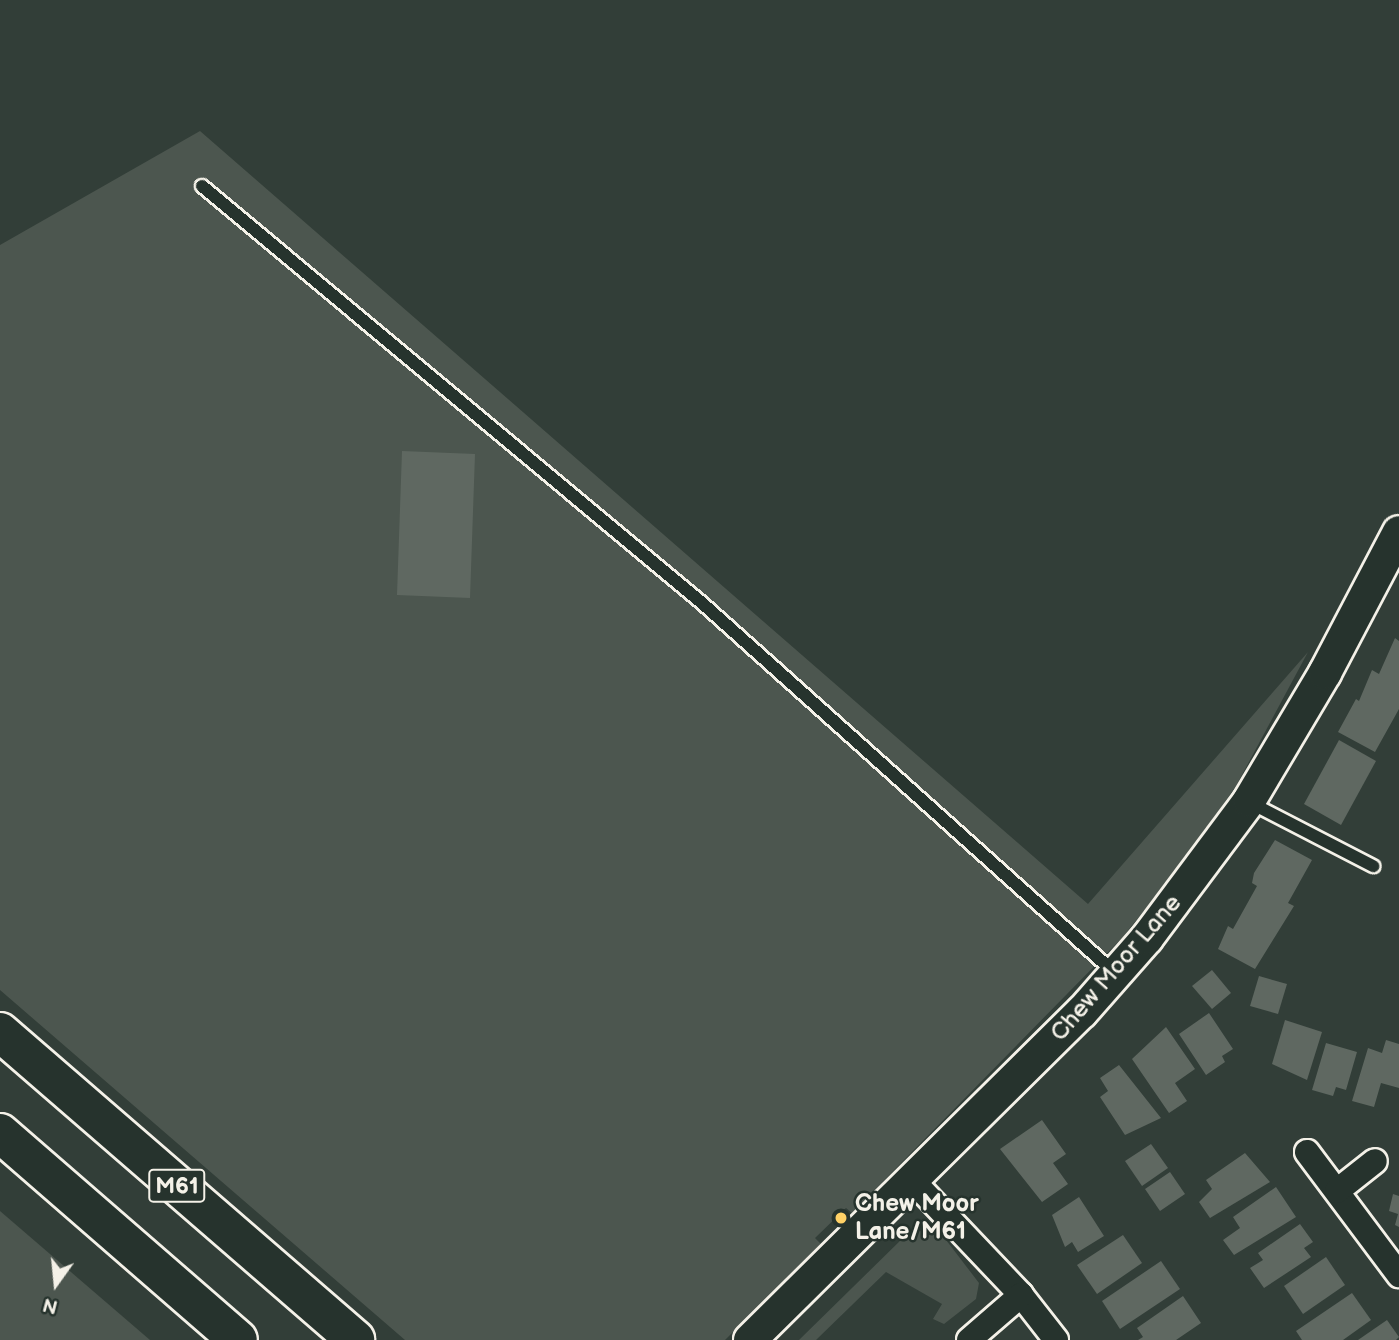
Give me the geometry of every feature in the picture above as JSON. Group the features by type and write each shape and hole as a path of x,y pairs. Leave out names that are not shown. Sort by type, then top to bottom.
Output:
{"highway":[{"name":"M61","path":"0,1032 355,1340"},
{"path":"0,1133 238,1340"}],"street":[{"name":"Chew Moor Lane","path":"750,1340 1116,973 1198,874 1249,801 1325,673 1399,532"},
{"path":"1307,1152 1399,1275"},
{"path":"1337,1191 1375,1161"},
{"path":"912,1180 1021,1295 1056,1340"},
{"path":"969,1340 1021,1295"}],"lane":[{"path":"202,186 702,603 1116,973"},
{"path":"1249,801 1373,866"}],"shaded area":[{"path":"200,131 1088,904 1308,652 1236,786 1179,867 1122,938 852,1213 846,1208 815,1238 821,1244 725,1340 405,1340 0,990 0,245"},
{"path":"0,1211 150,1340 0,1340"},
{"path":"920,1231 943,1236 979,1283 976,1299 944,1324 933,1319 942,1304 886,1272 816,1340 799,1340 906,1235"}],"building":[{"path":"402,451 475,454 470,598 397,595"},
{"path":"1395,638 1399,641 1399,709 1375,752 1338,732 1356,699 1359,701 1372,670 1379,674"},
{"path":"1339,740 1376,761 1341,825 1304,804"},
{"path":"1275,840 1312,860 1288,903 1294,906 1255,969 1218,949 1228,926 1233,929 1257,886 1252,883 1254,873"},
{"path":"1212,970 1231,993 1212,1009 1192,986"},
{"path":"1259,976 1287,984 1278,1014 1250,1006"},
{"path":"1209,1013 1233,1049 1222,1056 1225,1062 1206,1075 1179,1034"},
{"path":"1285,1020 1322,1032 1307,1080 1272,1064"},
{"path":"1166,1027 1195,1069 1175,1083 1187,1101 1169,1113 1132,1059"},
{"path":"1386,1040 1399,1044 1399,1088 1381,1083 1374,1107 1352,1101 1368,1048 1382,1053"},
{"path":"1326,1043 1357,1052 1346,1090 1336,1087 1333,1096 1312,1090"},
{"path":"1119,1065 1161,1118 1125,1135 1100,1097 1108,1091 1100,1078"},
{"path":"1042,1120 1066,1154 1053,1163 1068,1184 1042,1202 1000,1149"},
{"path":"1151,1144 1168,1168 1142,1186 1125,1161"},
{"path":"1245,1153 1270,1182 1210,1218 1199,1202 1212,1189 1206,1180"},
{"path":"1170,1172 1185,1194 1160,1211 1145,1189"},
{"path":"1276,1187 1296,1217 1234,1255 1223,1240 1240,1228 1233,1217"},
{"path":"1393,1194 1399,1196 1399,1227 1395,1225 1398,1214 1389,1211"},
{"path":"1079,1197 1104,1236 1078,1252 1072,1242 1065,1247 1052,1215"},
{"path":"1300,1224 1313,1242 1304,1248 1311,1257 1264,1288 1250,1268 1263,1260 1258,1253"},
{"path":"1123,1235 1142,1263 1097,1294 1077,1265"},
{"path":"1326,1257 1345,1285 1303,1314 1284,1286"},
{"path":"1161,1261 1180,1289 1120,1329 1102,1301"},
{"path":"1352,1293 1371,1320 1343,1340 1302,1340 1296,1331"},
{"path":"1183,1296 1201,1323 1176,1340 1138,1340 1143,1337 1137,1328"},
{"path":"1387,1320 1399,1337 1396,1340 1358,1340"}],"place":[{"name":"Chew Moor Lane/M61","path":"841,1218"}]}
